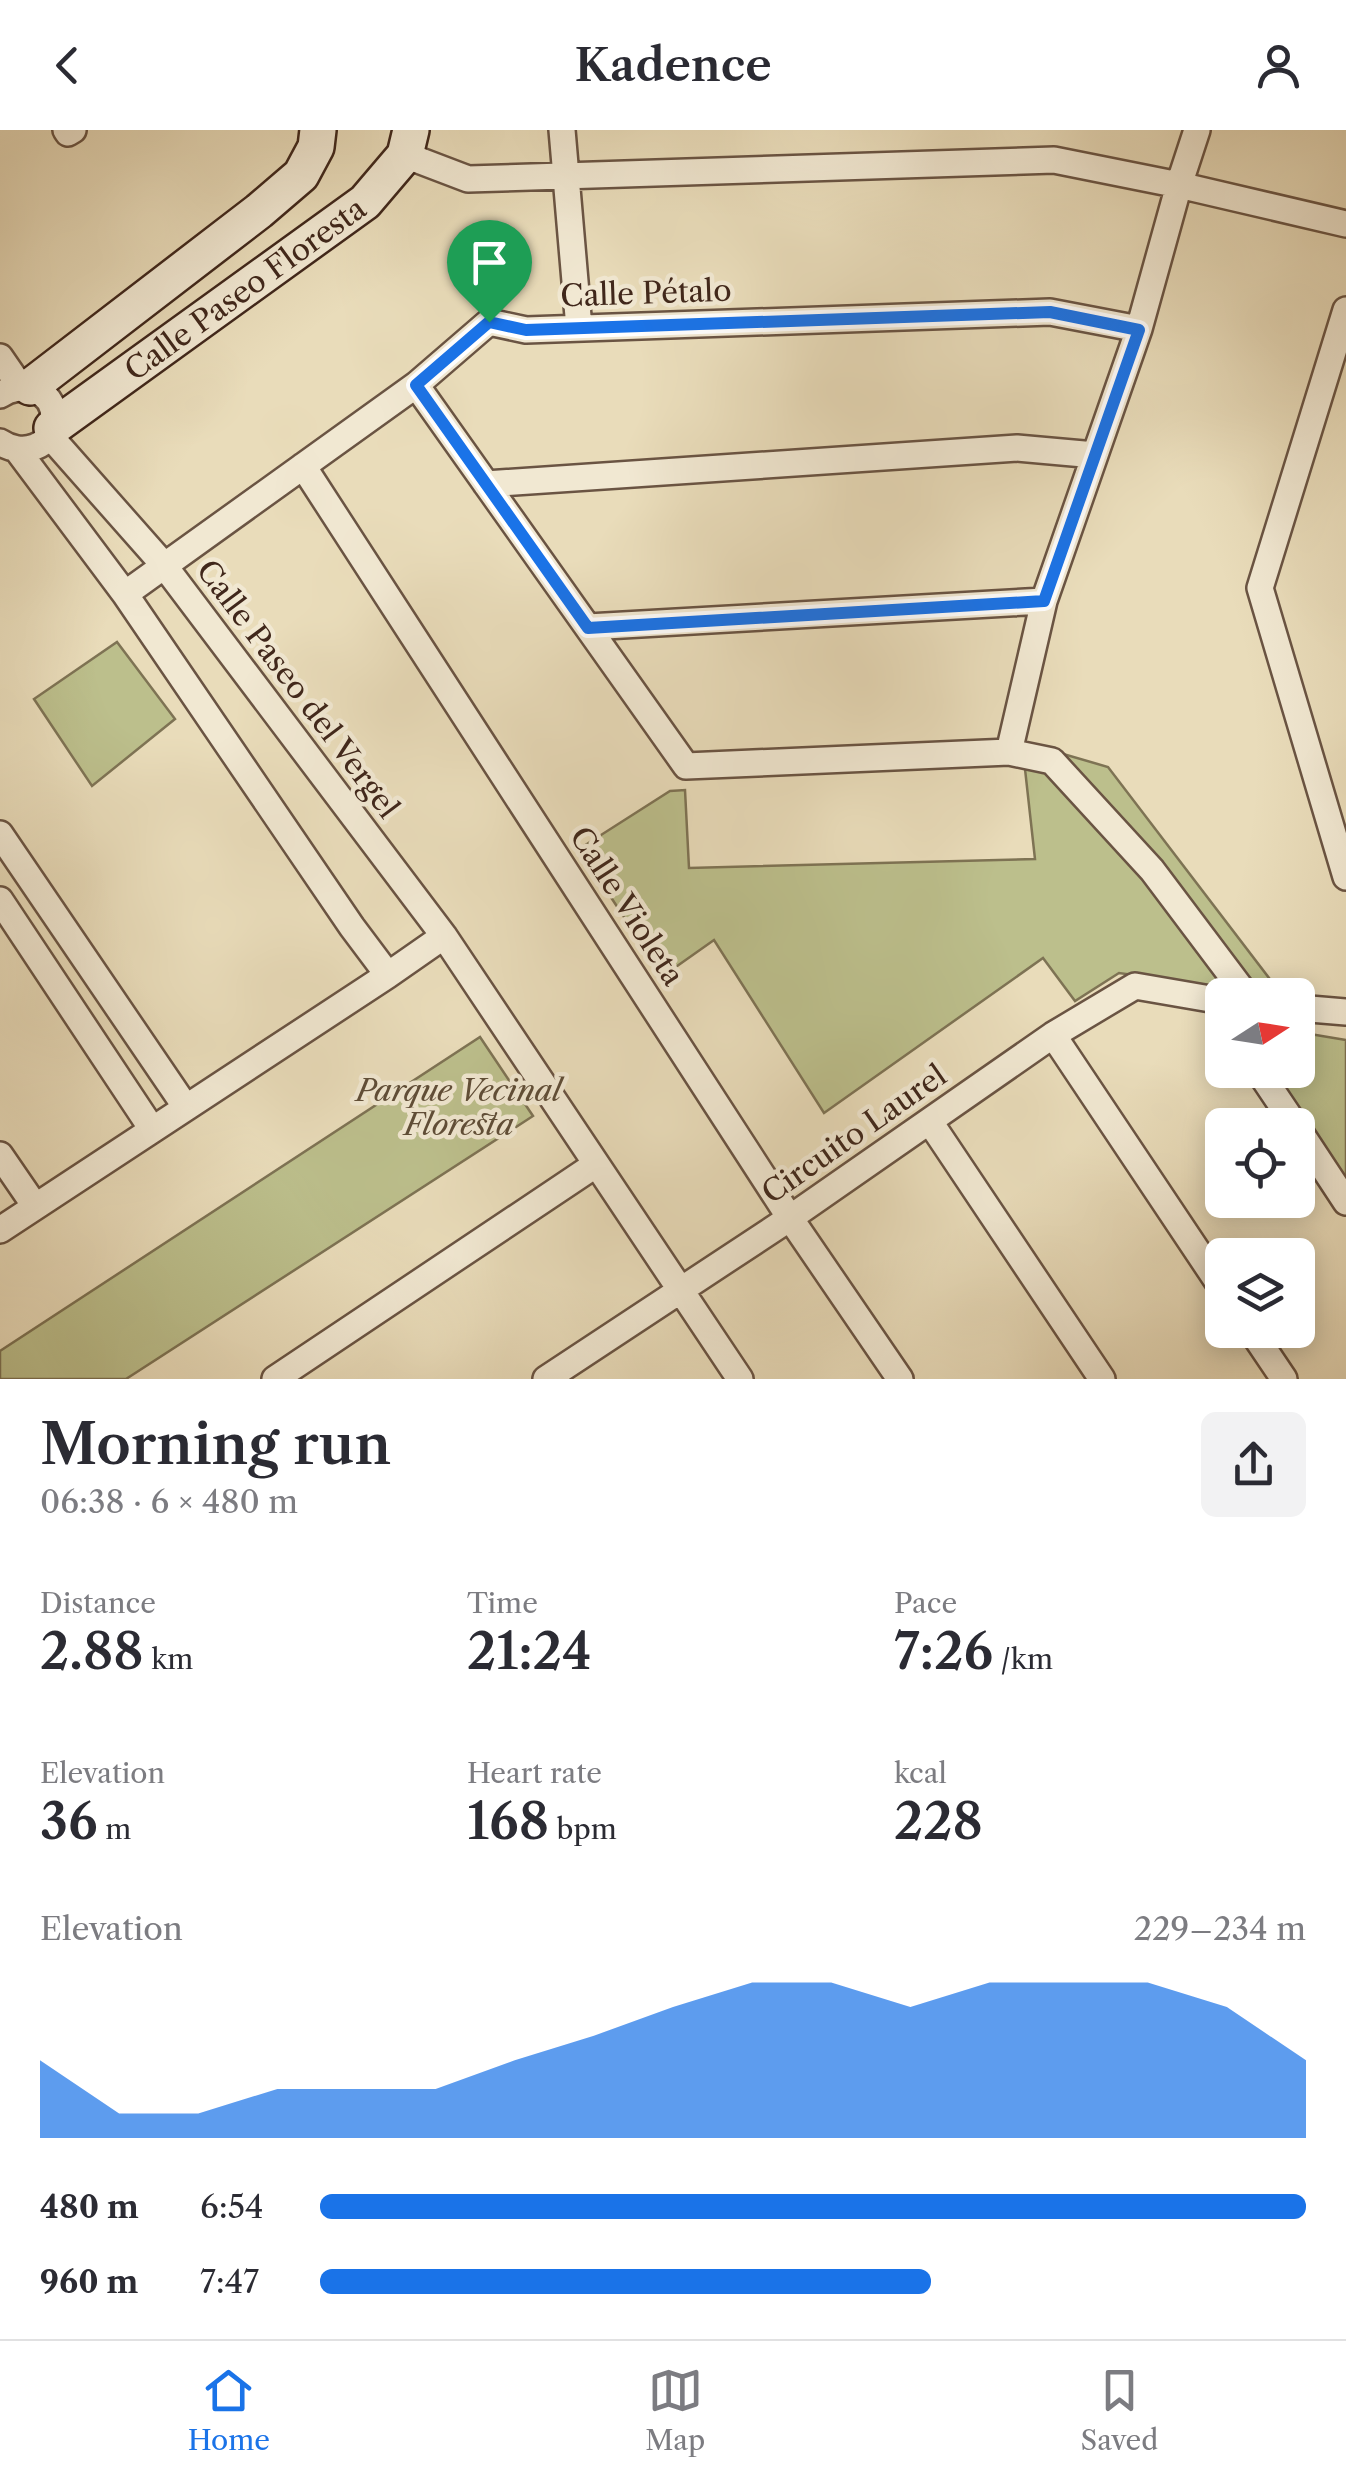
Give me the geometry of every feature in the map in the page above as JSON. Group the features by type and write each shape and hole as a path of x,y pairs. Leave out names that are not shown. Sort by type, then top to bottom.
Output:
{"street":[{"name":"Calle Paseo Floresta","path":"17,389 302,175 316,147 318,130"},
{"path":"562,130 579,328"},
{"path":"1010,752 1044,601 1139,330 1197,130"},
{"name":"Calle Paseo Floresta","path":"51,432 365,202 408,142"},
{"path":"408,142 468,179 1054,160 1346,224"},
{"path":"302,175 344,217"},
{"name":"Calle Pétalo","path":"124,594 416,385 489,322 526,330 1050,312 1139,330"},
{"path":"1345,328 1260,588 1345,875"},
{"path":"0,358 17,389"},
{"path":"416,385 686,766 1010,752 1052,761 1152,870 1233,978"},
{"name":"Calle Paseo del Vergel","path":"17,389 47,398 52,408 51,432 163,564 444,936 740,1379"},
{"path":"9,446 30,450 40,446 51,432"},
{"path":"9,446 124,594 388,975"},
{"path":"486,484 1017,448 1095,455"},
{"name":"Calle Violeta","path":"303,466 790,1218 900,1379"},
{"path":"588,628 1044,601"},
{"path":"0,834 185,1106"},
{"path":"0,900 152,1129"},
{"path":"0,1230 444,936"},
{"name":"Circuito Laurel","path":"546,1379 790,1218 1053,1035 1135,986 1205,1003"},
{"path":"1315,1009 1346,1012"},
{"path":"1053,1035 1205,1263"},
{"path":"930,1122 1102,1379"},
{"path":"0,1155 36,1206"},
{"path":"1315,1156 1346,1202"},
{"path":"275,1379 596,1165"},
{"path":"1263,1348 1284,1379"}],"green space":[{"path":"117,642 175,719 92,786 34,699"},
{"path":"1022,742 1108,767 1269,978 1205,978 1205,985 1119,973 1075,1001 1043,958 824,1113 714,940 663,976 579,849 670,791 685,790 689,868 1035,859"},
{"path":"1315,1035 1346,1040 1346,1180 1315,1133 1315,1108 1298,1108 1285,1088 1315,1088"},
{"name":"Parque Vecinal Floresta","path":"480,1037 533,1116 126,1379 0,1379 0,1351"}],"route":[{"path":"1050,312 1139,330 1044,601 588,628 416,385 489,322 526,330 1050,312"}]}
